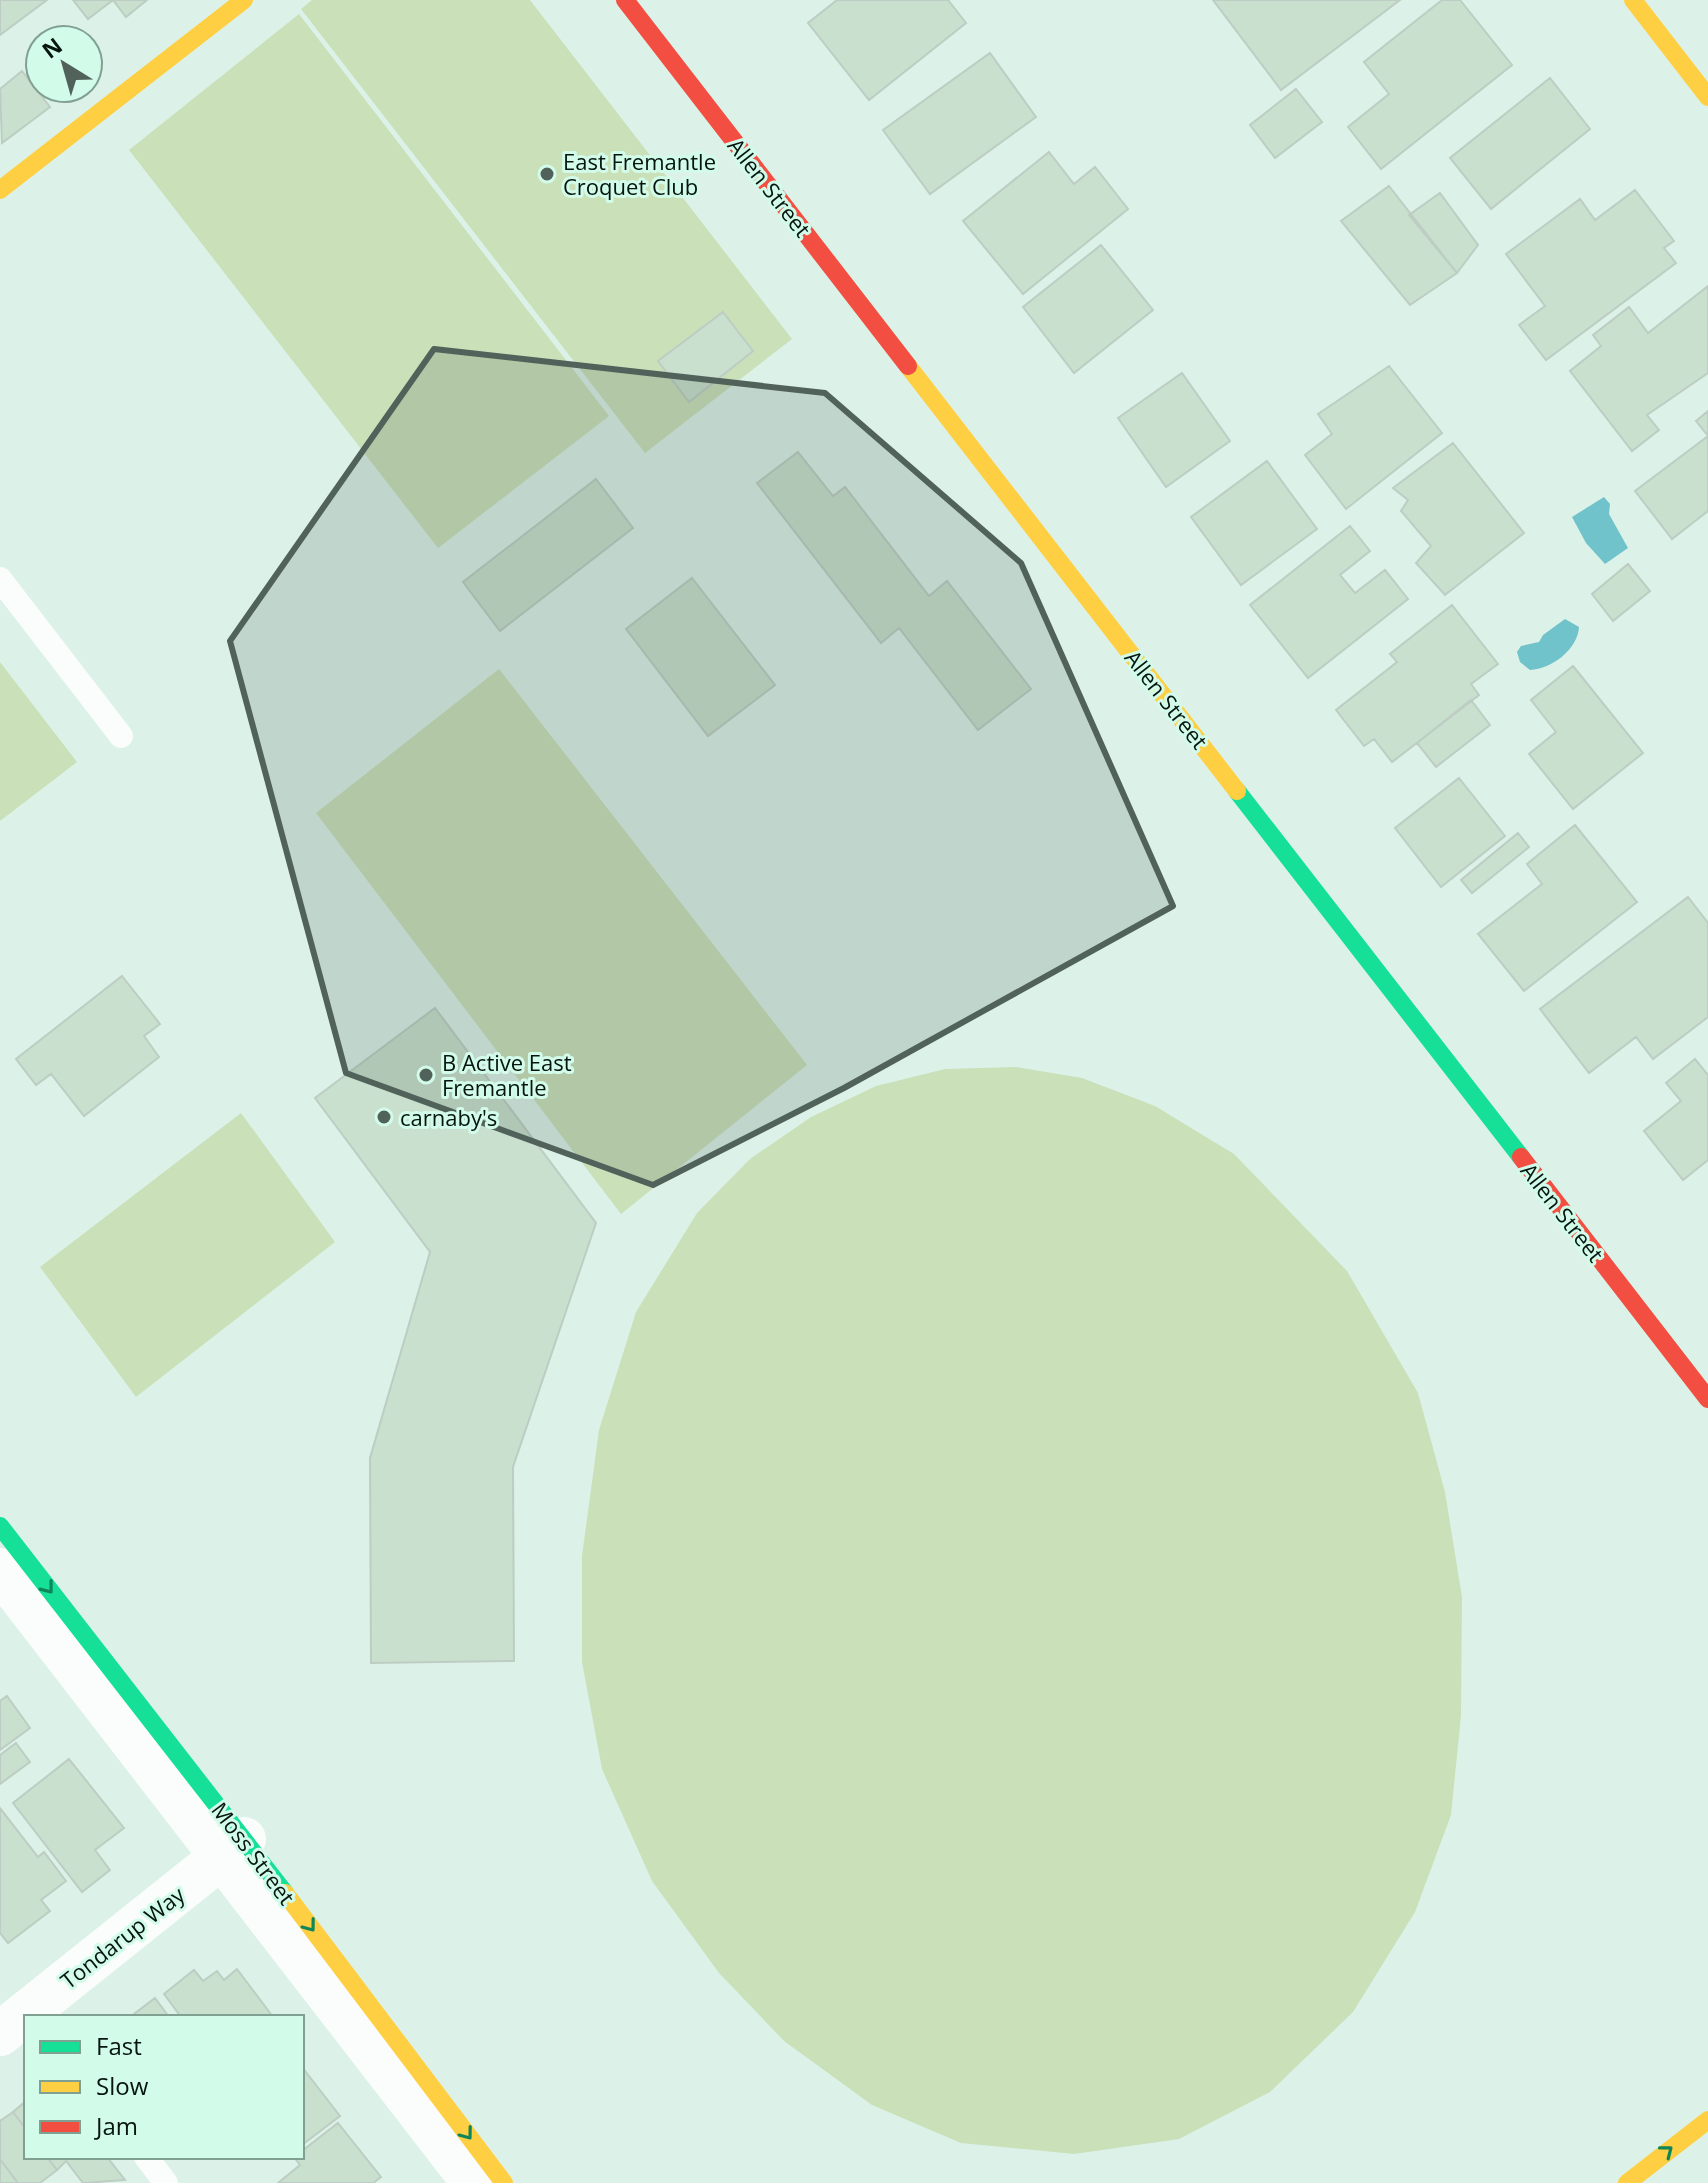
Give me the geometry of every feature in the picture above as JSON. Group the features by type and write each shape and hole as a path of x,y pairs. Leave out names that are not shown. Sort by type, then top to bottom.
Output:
{"street":[{"path":"0,190 244,0"},
{"name":"Allen Street","path":"625,0 1708,1399"},
{"path":"1633,0 1708,97"},
{"name":"Moss Street","path":"0,1526 474,2183"},
{"name":"Moss Street","path":"0,1570 233,1848 504,2183"},
{"name":"Tondarup Way","path":"30,2015 233,1848"},
{"path":"1627,2183 1708,2120"}],"lane":[{"path":"0,579 121,736"},
{"path":"148,2159 166,2183"}],"highlighted area":[{"path":"434,349 825,393 1021,563 1173,906 844,1088 653,1185 346,1073 230,641"}],"green space":[{"name":"East Fremantle Croquet Club","path":"312,0 530,0 792,339 645,453 301,9"},
{"path":"299,14 609,416 438,548 129,150"},
{"path":"0,662 77,762 0,821"},
{"path":"499,669 807,1065 621,1214 316,813"},
{"path":"1016,1067 1082,1078 1155,1106 1234,1154 1347,1271 1418,1393 1445,1492 1462,1597 1461,1716 1451,1815 1415,1912 1353,2012 1270,2092 1179,2139 1074,2154 961,2143 872,2105 784,2041 719,1973 652,1881 602,1769 582,1662 582,1556 599,1430 636,1312 697,1213 750,1159 811,1117 876,1086 945,1069"},
{"path":"241,1113 335,1242 136,1397 40,1267"}],"water":[{"path":"1604,497 1610,504 1609,514 1628,548 1605,564 1586,543 1572,517"},
{"path":"1565,619 1579,627 1569,650 1555,662 1538,669 1530,670 1520,662 1517,652 1521,646 1539,642 1543,635"}],"building":[{"path":"0,0 47,0 0,35"},
{"path":"73,0 113,0 88,19"},
{"path":"113,0 147,0 126,17"},
{"path":"837,0 948,0 966,23 869,100 808,23"},
{"path":"1213,0 1400,0 1281,90"},
{"path":"1442,0 1460,0 1512,65 1381,169 1348,127 1389,94 1364,62"},
{"path":"990,53 1036,117 930,194 883,130"},
{"path":"22,71 24,104 48,104 50,107 2,143 0,89"},
{"path":"1550,78 1590,129 1491,209 1450,158"},
{"path":"1296,89 1322,122 1275,158 1250,125"},
{"path":"1049,152 1074,184 1095,167 1128,209 1023,294 963,221"},
{"path":"1389,186 1457,273 1410,305 1341,221"},
{"path":"1635,190 1674,241 1664,248 1676,263 1546,360 1519,325 1545,306 1506,254 1580,199 1595,220"},
{"path":"1440,193 1478,245 1457,273 1409,215"},
{"path":"1101,245 1153,310 1074,373 1023,307"},
{"path":"1708,286 1708,373 1647,415 1659,430 1632,451 1570,371 1601,346 1593,335 1629,307 1648,333"},
{"path":"723,312 753,351 689,402 658,361"},
{"path":"1389,366 1442,433 1346,509 1305,455 1332,434 1318,414"},
{"path":"1182,373 1230,441 1166,487 1118,418"},
{"path":"1708,411 1708,436 1696,421"},
{"path":"1708,436 1708,511 1672,539 1635,491"},
{"path":"1453,443 1524,533 1445,595 1416,563 1431,546 1401,511 1408,500 1393,488"},
{"path":"798,452 833,496 845,487 929,596 947,581 1031,689 978,730 899,628 881,643 757,483"},
{"path":"1267,461 1317,529 1241,585 1191,517"},
{"path":"596,479 633,528 500,631 463,582"},
{"path":"1350,526 1370,551 1340,575 1355,593 1385,570 1408,599 1308,678 1250,605"},
{"path":"1628,564 1650,591 1613,621 1592,594"},
{"path":"692,578 775,685 708,736 626,629"},
{"path":"1452,605 1498,664 1471,684 1479,695 1392,762 1374,739 1364,746 1336,710 1397,662 1390,654"},
{"path":"1573,666 1643,753 1573,809 1529,754 1556,732 1531,700"},
{"path":"1471,700 1490,725 1436,767 1417,743"},
{"path":"1459,778 1505,836 1441,887 1395,828"},
{"path":"1575,825 1637,902 1524,991 1478,934 1542,884 1527,864"},
{"path":"1518,833 1529,847 1472,893 1461,880"},
{"path":"1688,897 1708,923 1708,1017 1653,1059 1636,1037 1589,1073 1540,1009"},
{"path":"122,976 160,1024 144,1036 159,1057 84,1116 51,1074 36,1085 16,1059"},
{"path":"435,1008 596,1223 513,1467 514,1661 371,1663 370,1458 430,1252 315,1098"},
{"path":"1695,1059 1708,1075 1708,1160 1683,1180 1644,1131 1681,1101 1666,1083"},
{"path":"7,1696 30,1728 0,1750 0,1701"},
{"path":"16,1743 30,1762 0,1784 0,1755"},
{"path":"69,1759 124,1828 95,1850 110,1870 82,1892 13,1803"},
{"path":"0,1808 38,1857 44,1852 66,1881 41,1900 50,1911 8,1943 0,1933"},
{"path":"237,1969 272,2015 180,2015 164,1994 194,1970 203,1981 217,1971 224,1980"},
{"path":"155,1998 168,2015 135,2015"},
{"path":"304,2070 340,2116 304,2143"},
{"path":"24,2103 24,2126 13,2112"},
{"path":"13,2112 24,2126 24,2159 49,2159 57,2170 40,2183 18,2183 0,2159 0,2121"},
{"path":"338,2123 381,2177 373,2183 278,2183 300,2165 296,2159 304,2159 304,2149"},
{"path":"0,2159 18,2183 0,2183"},
{"path":"49,2159 109,2159 125,2180 83,2183 66,2161 57,2170"}],"traffic: fast":[{"path":"1237,791 1521,1157"},
{"path":"0,1526 285,1893"}],"traffic: slow":[{"path":"0,190 244,0"},
{"path":"1633,0 1708,97"},
{"path":"908,366 1237,791"},
{"path":"285,1893 504,2183"},
{"path":"1627,2183 1708,2120"}],"traffic: jam":[{"path":"625,0 908,366"},
{"path":"1521,1157 1708,1399"}],"place":[{"name":"East Fremantle Croquet Club","path":"547,174"},
{"name":"B Active East Fremantle","path":"426,1075"},
{"name":"carnaby's","path":"384,1117"}]}
